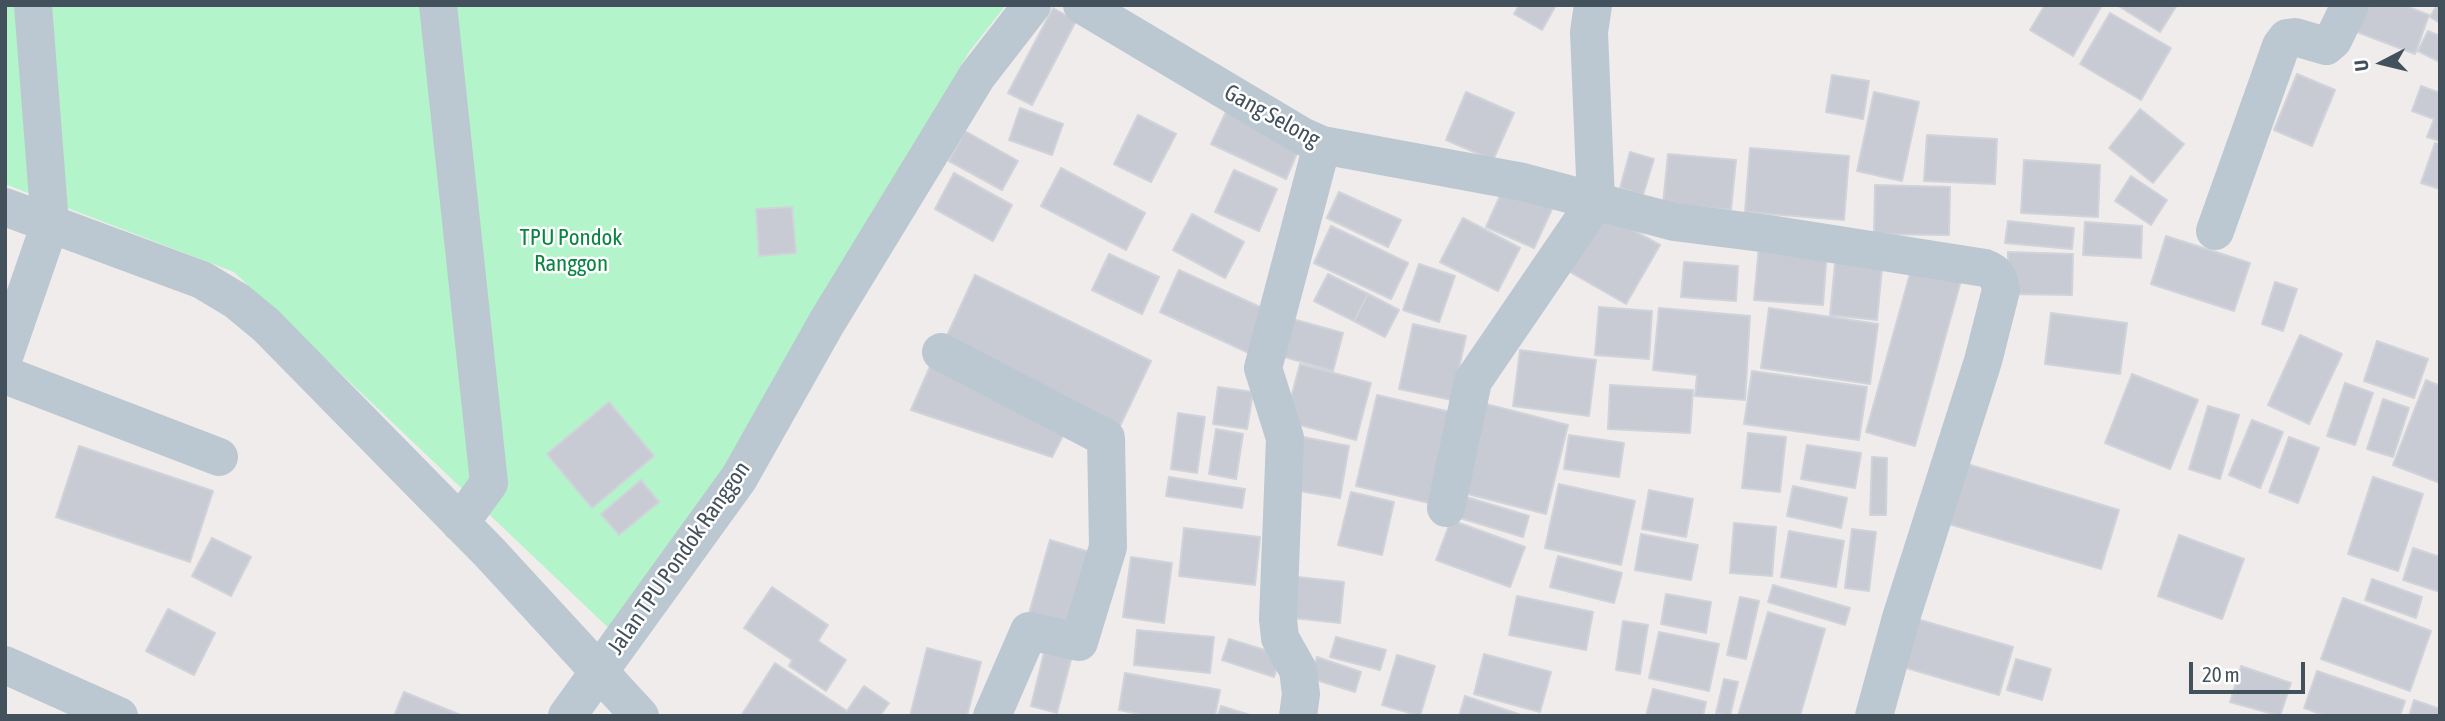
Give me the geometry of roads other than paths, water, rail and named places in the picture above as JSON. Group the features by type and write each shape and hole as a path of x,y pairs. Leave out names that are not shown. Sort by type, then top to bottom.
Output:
{"street":[{"path":"5,354 50,225 33,5"},
{"path":"438,5 489,482 460,523"},
{"name":"Jalan TPU Pondok Ranggon","path":"5,207 202,280 237,301 266,325 460,523 599,672 739,478 827,322 977,76 1032,5"},
{"name":"Gang Selong","path":"1082,5 1302,136 1322,145 1523,182 1674,222 1769,234 1993,271 1999,278 2001,290 1983,361 1900,618 1874,716"},
{"path":"1446,508 1473,381 1597,201 1589,32 1593,5"},
{"path":"2215,231 2281,46 2287,38 2295,37 2326,46 2333,40 2350,5"},
{"path":"1298,716 1301,694 1298,670 1280,638 1278,619 1286,438 1263,368 1322,145"},
{"path":"941,352 1106,438 1108,547 1079,642 1029,631 992,716"},
{"path":"5,375 219,457"},
{"path":"5,665 119,716"},
{"path":"567,716 599,672 640,716"}],"park label":[{"name":"TPU Pondok Ranggon","path":"571,251"}]}
